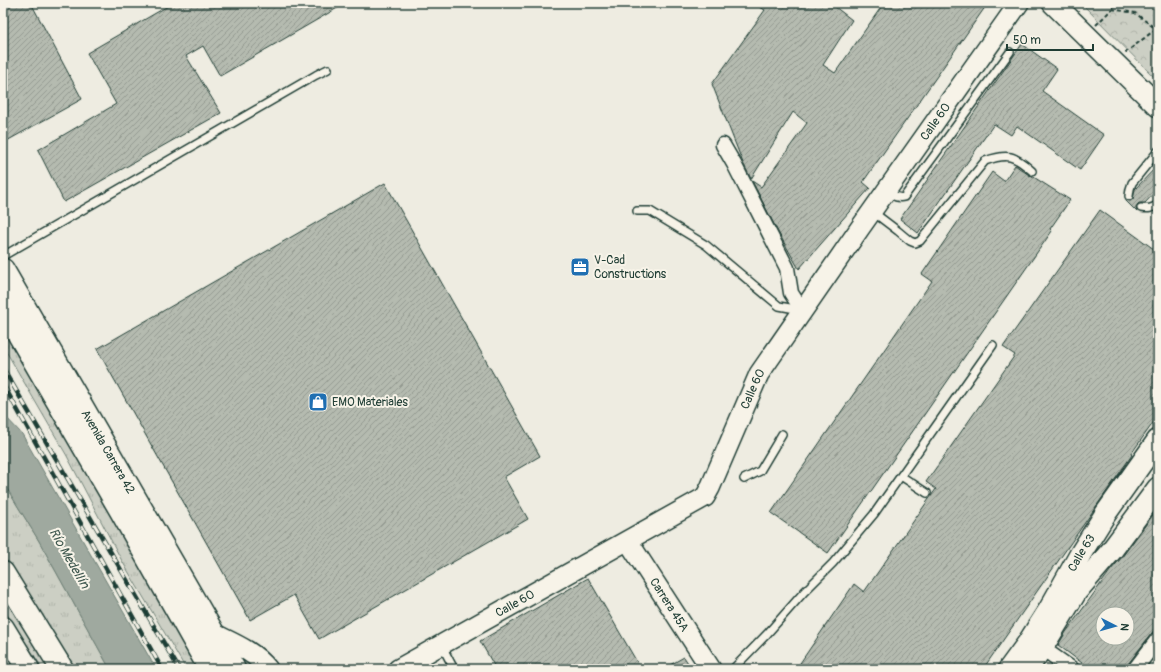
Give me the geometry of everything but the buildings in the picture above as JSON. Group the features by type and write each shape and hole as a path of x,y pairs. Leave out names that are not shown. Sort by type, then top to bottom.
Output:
{"highway":[{"name":"Avenida Carrera 42","path":"3,270 13,306 36,363 121,510 210,669"},
{"name":"Avenida Carrera 42","path":"13,306 234,669"},
{"path":"3,573 62,669"},
{"path":"3,628 28,669"}],"main road":[{"path":"1058,5 1158,106"},
{"name":"Calle 63","path":"1009,669 1049,610 1081,553 1106,513 1158,440"},
{"path":"1027,669 1042,648 1127,509 1150,488 1158,464"}],"street":[{"name":"Calle 60","path":"393,666 441,645 705,497 759,374 802,310 1019,3"},
{"path":"722,144 734,164 787,268 791,293 802,310"},
{"name":"Carrera 45A","path":"628,541 711,669"},
{"path":"213,633 252,653 268,669"},
{"path":"1135,669 1158,639"},
{"path":"1042,648 1072,669"}],"lane":[{"path":"885,192 895,197 904,197 1010,52"},
{"path":"3,256 328,69"},
{"path":"1129,196 1132,183 1158,151"},
{"path":"871,212 914,243 920,241 985,161 999,156 1011,157 1021,160 1032,171"},
{"path":"1140,208 1153,208 1158,204"},
{"path":"637,211 650,211 706,245 778,306 802,310"},
{"path":"733,669 768,634 804,592 833,563 874,514 993,345"},
{"path":"744,479 760,471 782,434"},
{"path":"901,476 927,493"},
{"path":"441,645 454,669"}],"path":[{"path":"1095,26 1118,3"},
{"path":"1112,9 1135,13 1156,29 1158,33"},
{"path":"1124,53 1156,29"},
{"path":"376,669 393,666"}],"green space":[{"path":"1081,3 1158,3 1158,81"},
{"path":"3,327 62,428 197,669 186,669 122,561 67,456 3,346"},
{"path":"3,482 39,541 110,669 74,669 35,604 3,555"},
{"path":"3,590 50,669 43,669 3,608"}],"water":[{"name":"Río Medellín","path":"3,414 22,434 156,669 110,669 39,541 3,482"}],"railway":[{"path":"3,368 179,669"},
{"path":"3,384 162,669"}],"place":[{"name":"V-Cad Constructions","path":"580,267"},
{"name":"EMO Materiales","path":"318,402"}]}
